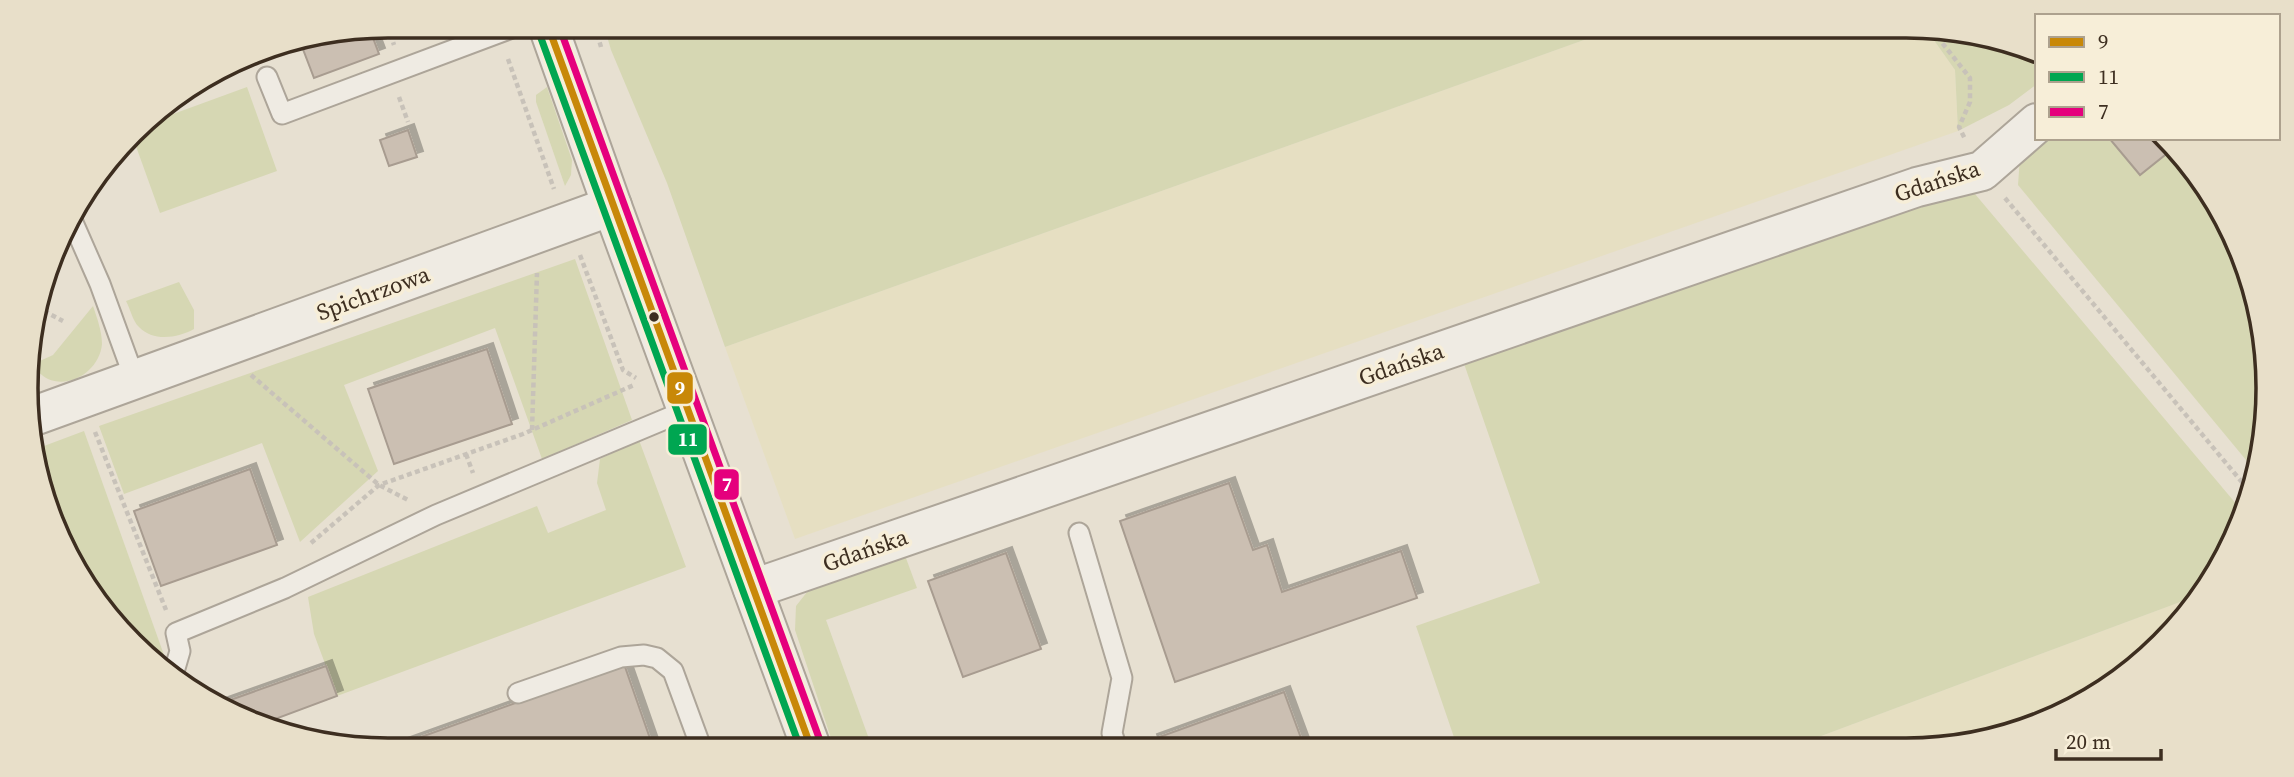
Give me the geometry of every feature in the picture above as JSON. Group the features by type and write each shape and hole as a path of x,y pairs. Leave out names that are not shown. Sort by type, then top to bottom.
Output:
{"street":[{"path":"552,38 808,738"},
{"name":"Gdańska","path":"753,589 1917,187 1982,171 2035,125"},
{"name":"Spichrzowa","path":"39,414 612,206"}],"lane":[{"path":"267,77 282,114 485,38"},
{"path":"77,231 100,284 135,380"},
{"path":"176,666 180,651 176,633 285,588 436,515 687,410"},
{"path":"1079,533 1122,678 1112,733 1114,738"},
{"path":"518,693 621,657 644,655 657,658 673,671 698,738"}],"path":[{"path":"598,38 601,47"},
{"path":"1940,40 1970,78 1970,102 1959,127 1982,171 2242,484"},
{"path":"532,430 537,265"},
{"path":"47,312 63,321"},
{"path":"250,374 379,485 436,515"},
{"path":"309,545 379,485 532,430 634,385"},
{"path":"95,431 176,633"},
{"path":"166,610 178,606"}],"shaded area":[{"path":"1589,38 1933,39 1955,70 1958,131 795,539 725,347"},
{"path":"2184,601 2153,636 2100,680 2060,702 2018,720 1951,736 1816,738"}],"green space":[{"path":"608,38 1589,38 725,347 667,183"},
{"path":"1933,39 1996,50 2035,63 2035,86 2009,105 1958,131 1955,70"},
{"path":"247,87 277,171 160,213 136,146 170,115"},
{"path":"547,87 572,160 571,175 565,186 536,102 536,95"},
{"path":"2037,140 2152,140 2183,175 2209,214 2229,255 2249,320 2256,388 2248,462 2018,185 2020,157"},
{"path":"1959,175 2236,504 2209,564 2184,601 1816,738 1454,738 1416,626 1540,583 1461,355"},
{"path":"575,259 632,420 542,459 495,328 344,385 378,471 300,542 262,443 124,494 99,426"},
{"path":"179,282 194,310 194,329 181,335 166,337 145,332 135,322 126,301"},
{"path":"93,306 102,344 90,369 75,379 48,379 39,372 39,361 53,355"},
{"path":"84,431 163,657 125,619 85,564 57,501 43,446"},
{"path":"639,440 686,567 337,696 314,634 308,597 537,506 548,533 606,510 597,483 600,459"},
{"path":"903,550 917,588 826,620 869,738 831,738 795,630 796,606 815,582"}],"building":[{"path":"373,39 379,54 314,78 303,49"},
{"path":"408,130 417,157 389,166 380,140"},
{"path":"2111,140 2152,140 2166,154 2140,175"},
{"path":"487,349 512,424 394,464 368,389"},
{"path":"250,469 277,545 161,586 134,511"},
{"path":"1229,483 1253,550 1267,545 1282,592 1401,551 1417,598 1175,682 1120,521"},
{"path":"1006,553 1041,649 963,677 928,581"},
{"path":"624,664 650,738 418,738"},
{"path":"326,666 337,696 274,719 230,700"},
{"path":"1284,692 1301,738 1157,738"}],"transit line":[{"name":"11","path":"541,38 797,738"},
{"name":"9","path":"552,38 808,738"},
{"name":"7","path":"563,38 819,738"}]}
